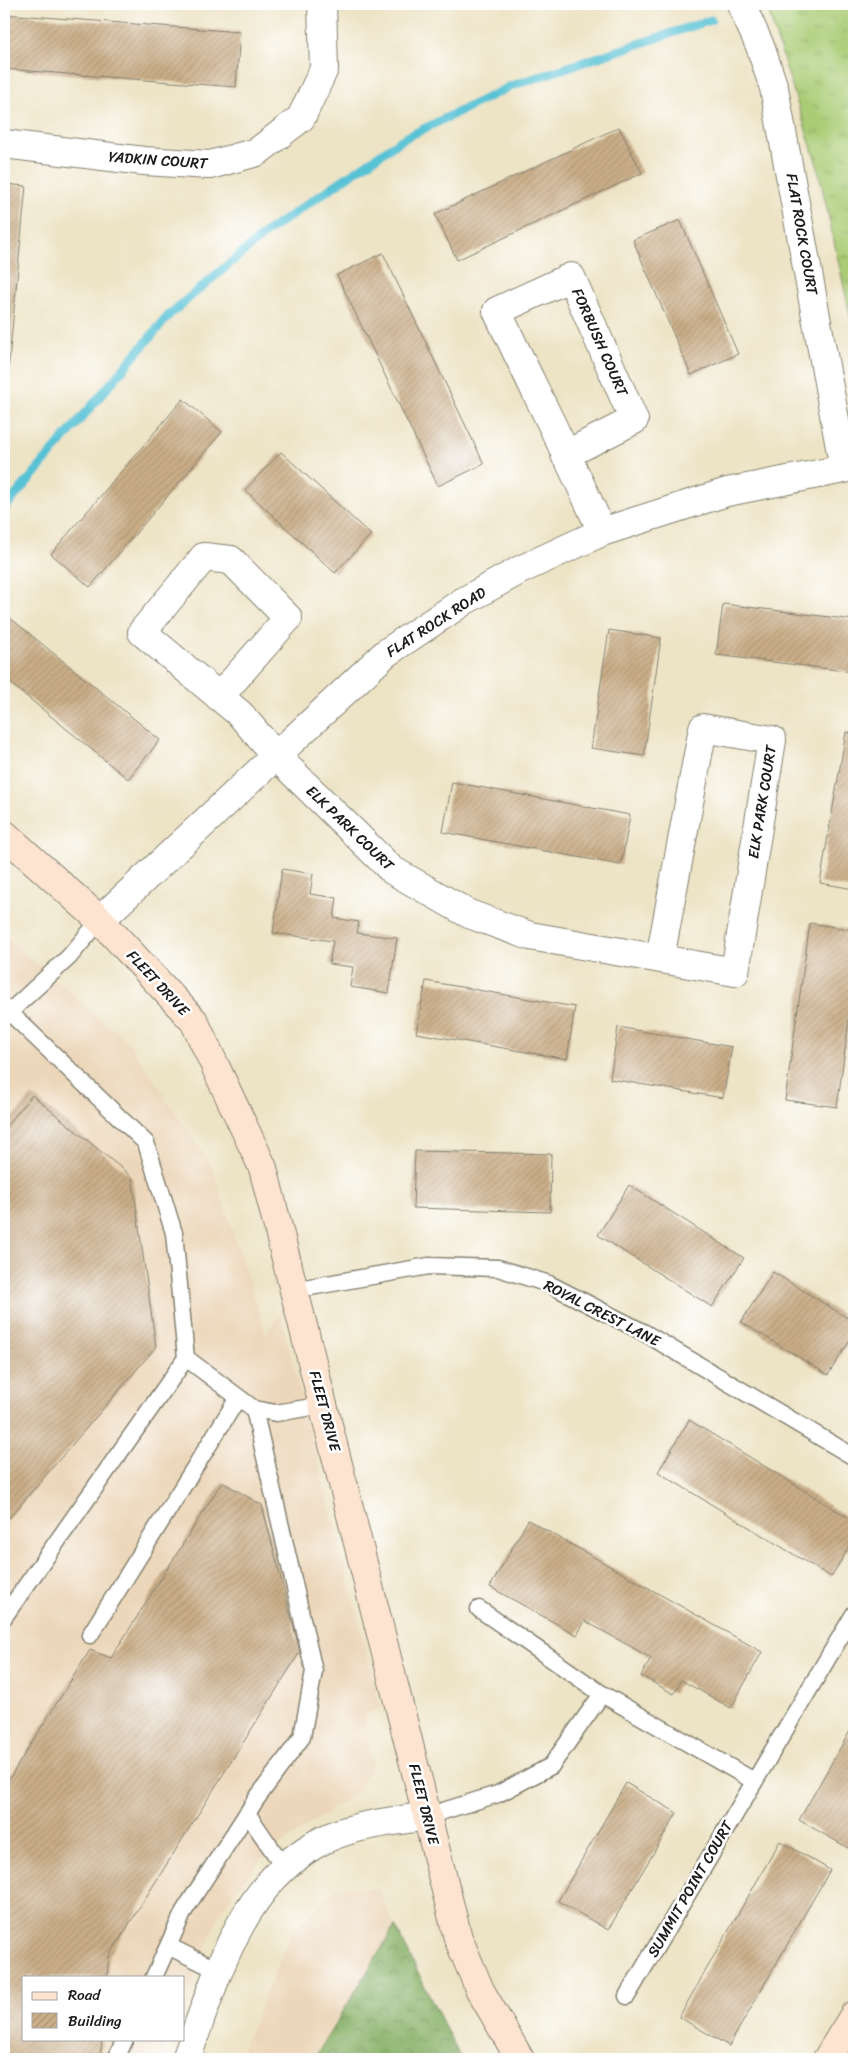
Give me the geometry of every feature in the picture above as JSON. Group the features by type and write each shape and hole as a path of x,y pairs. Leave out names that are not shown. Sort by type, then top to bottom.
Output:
{"street":[{"name":"YADKIN COURT","path":"4,144 144,160 210,165 257,152 301,118 324,69 322,4"},
{"name":"FLAT ROCK COURT","path":"740,4 760,46 774,88 849,468"},
{"name":"FORBUSH COURT","path":"565,455 634,420 571,277 497,311 565,455 581,484 602,532"},
{"name":"FLAT ROCK ROAD","path":"100,920 386,652 464,601 520,570 602,532 727,492 849,468"},
{"name":"ELK PARK COURT","path":"218,697 288,618 231,560 204,557 142,632 218,697 240,714 274,756 392,870 469,914 530,936 735,972 772,740 703,728 660,958"},
{"name":"FLEET DRIVE","path":"4,834 100,920 194,1021 263,1168 458,1938 480,1990 520,2059"},
{"path":"186,2059 219,1971 242,1919 257,1896 284,1867 314,1844 361,1826 427,1816"},
{"path":"826,2059 854,2016"}],"lane":[{"path":"4,1617 186,1358 174,1233 146,1143 6,1012 69,957 100,920"},
{"name":"ROYAL CREST LANE","path":"293,1290 429,1266 498,1268 549,1284 643,1332 854,1457"},
{"path":"186,1358 254,1409 276,1413 324,1406"},
{"path":"90,1634 238,1398"},
{"path":"154,1976 184,1911 247,1813 302,1737 314,1671 254,1409"},
{"path":"479,1609 602,1694 754,1781"},
{"name":"SUMMIT POINT COURT","path":"627,1996 854,1614"},
{"path":"427,1816 498,1794 551,1766 602,1694"},
{"path":"247,1813 284,1867"},
{"path":"168,1946 219,1971"},
{"path":"116,2059 125,2040"}],"shaded area":[{"path":"4,936 130,1044 212,1167 266,1334 280,1313 381,1708 365,1715 372,1766 355,1793 263,1857 222,1908 185,2000 185,1976 22,1976 22,2040 169,2040 160,2059 4,2059"},
{"path":"337,1888 378,1889 395,1926 314,2059 238,2059 291,1933"}],"green space":[{"path":"854,4 854,333 818,168 769,14"},
{"path":"395,1926 461,2059 314,2059"}],"building":[{"path":"4,14 240,32 236,87 4,69"},
{"path":"619,127 642,173 457,260 435,214"},
{"path":"4,184 26,186 5,402 4,402"},
{"path":"680,220 738,354 691,375 633,240"},
{"path":"383,253 484,464 438,486 337,275"},
{"path":"183,399 222,432 90,587 51,554"},
{"path":"281,452 371,535 335,573 245,490"},
{"path":"723,604 854,620 854,672 716,655"},
{"path":"4,613 160,740 128,779 4,678"},
{"path":"609,630 661,638 644,756 591,748"},
{"path":"846,732 854,734 854,889 820,883"},
{"path":"452,782 630,815 621,865 443,832"},
{"path":"282,869 313,874 310,894 337,898 334,918 359,922 357,933 397,938 389,993 350,987 353,967 329,964 333,941 273,933"},
{"path":"810,923 854,930 854,985 837,1107 785,1100"},
{"path":"426,981 575,1007 567,1059 416,1033"},
{"path":"618,1027 732,1047 723,1098 610,1079"},
{"path":"32,1095 132,1177 156,1347 4,1524 4,1129"},
{"path":"415,1151 551,1154 550,1212 413,1208"},
{"path":"629,1185 744,1258 712,1307 598,1235"},
{"path":"773,1272 854,1322 854,1334 828,1375 741,1322"},
{"path":"689,1420 854,1521 854,1539 831,1577 658,1472"},
{"path":"222,1482 262,1505 300,1652 109,1956 107,1976 22,1976 22,2040 102,2040 100,2059 55,2059 4,2055 4,1787 90,1650 111,1658"},
{"path":"528,1520 762,1652 731,1708 681,1680 674,1694 641,1676 651,1658 585,1621 577,1635 490,1587"},
{"path":"854,1724 854,1841 850,1849 799,1820"},
{"path":"626,1783 677,1813 608,1930 558,1901"},
{"path":"780,1841 830,1870 729,2046 679,2017"}],"waterway":[{"path":"4,509 170,314 268,231 403,139 511,86 711,20"}]}
